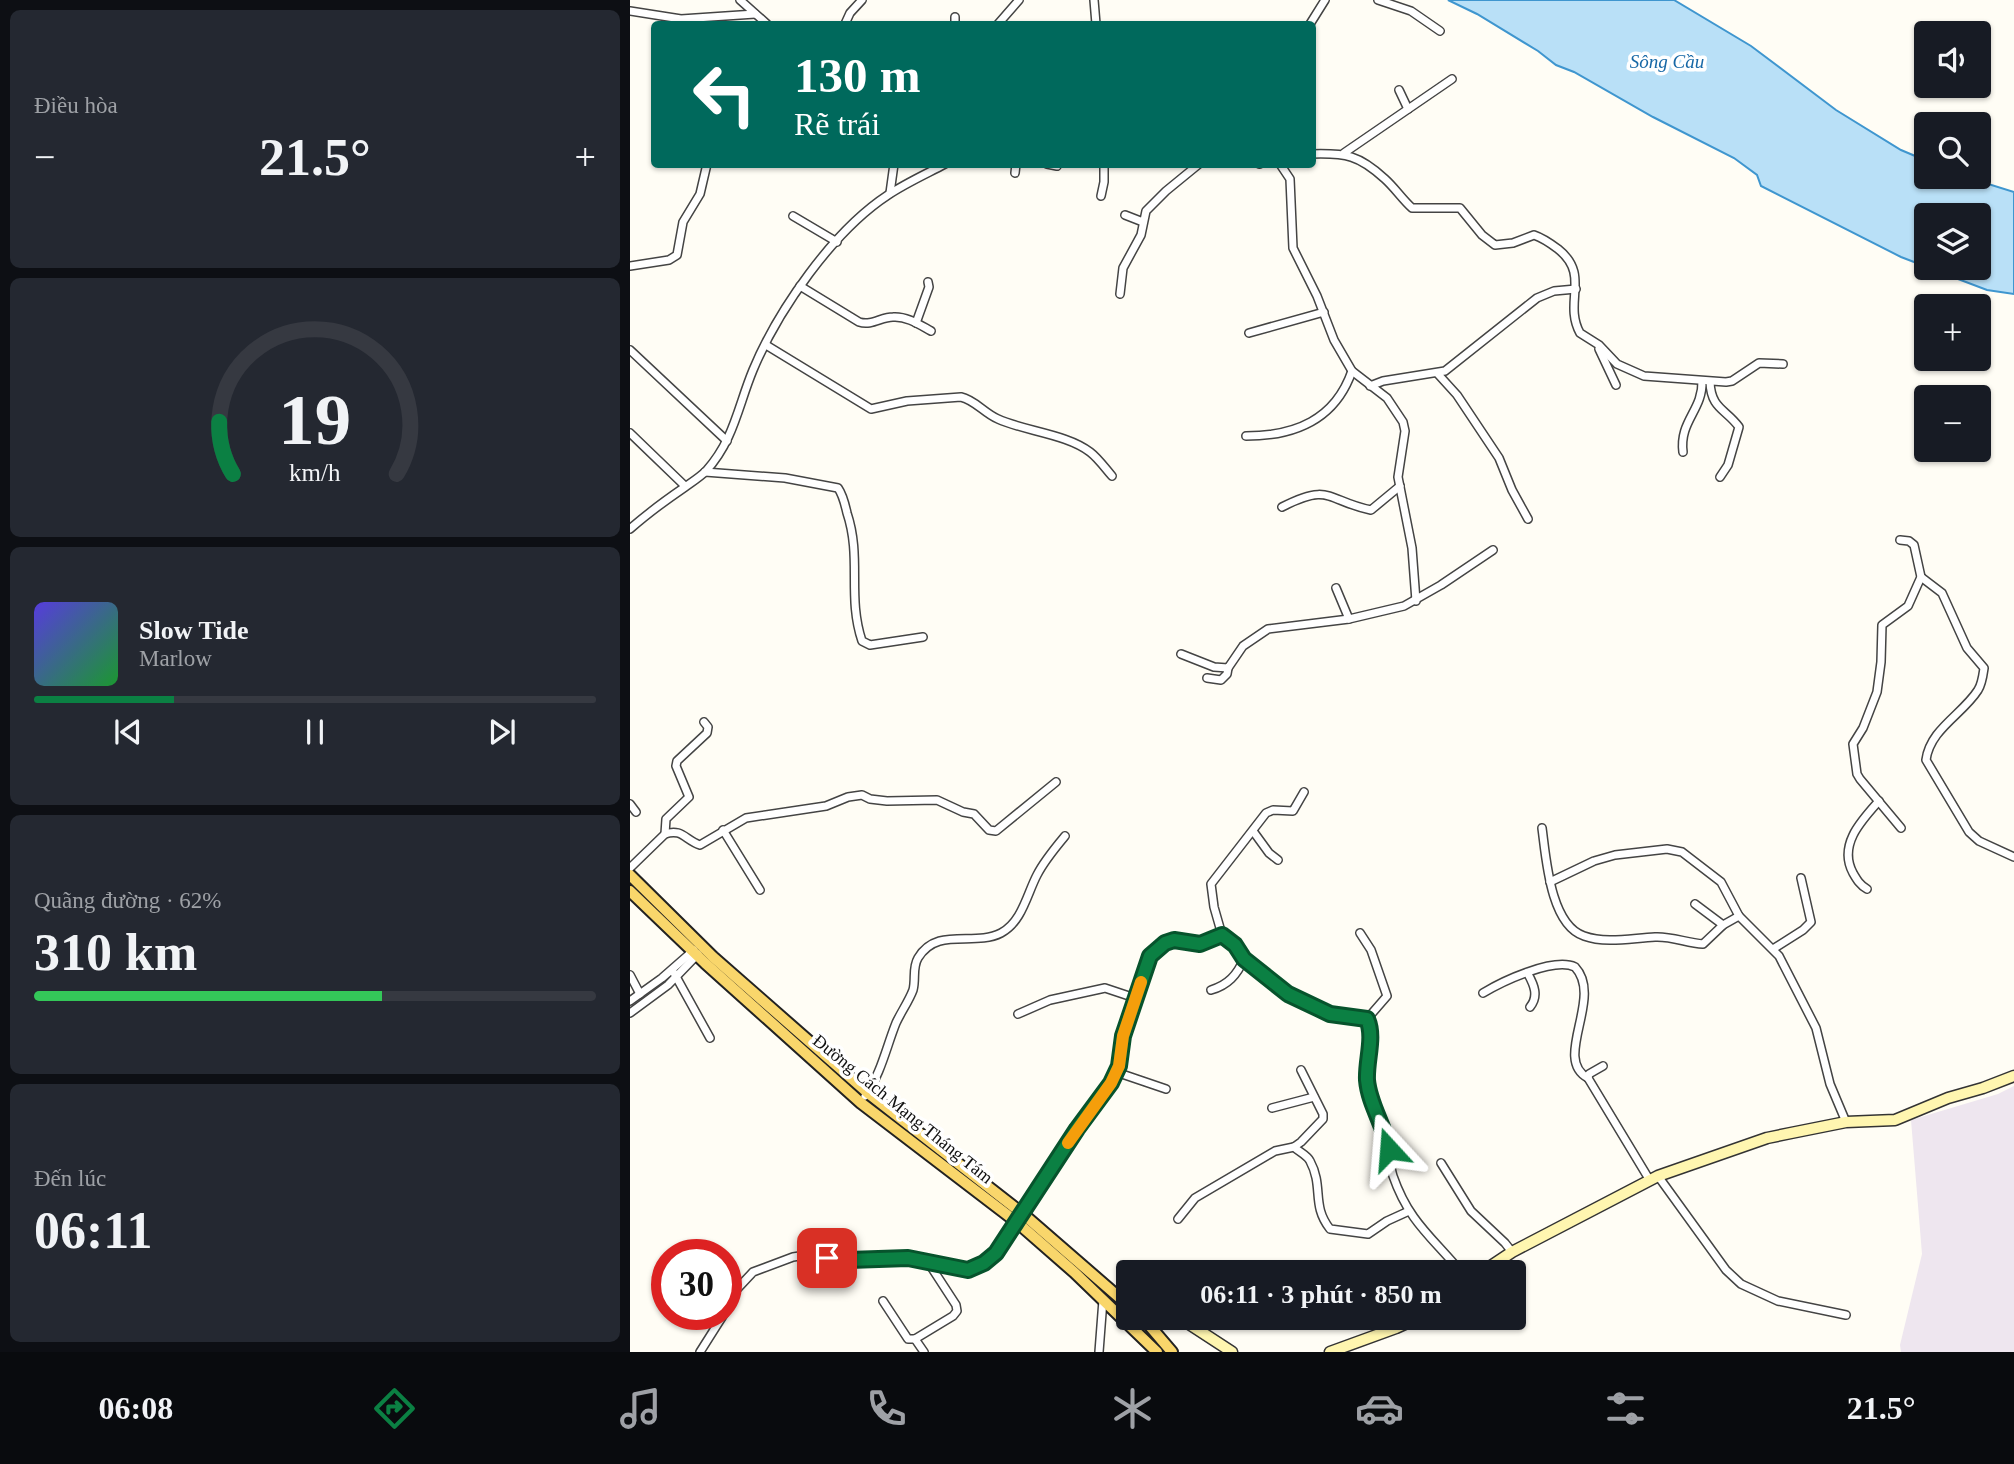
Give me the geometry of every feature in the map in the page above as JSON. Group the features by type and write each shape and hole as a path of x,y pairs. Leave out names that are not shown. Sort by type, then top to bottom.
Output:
{"main road":[{"name":"Đường Cách Mạng Tháng Tám","path":"630,875 698,950 798,1047 861,1103 1020,1219 1116,1310"},
{"name":"Đường Cách Mạng Tháng Tám","path":"630,891 807,1038 868,1093 1116,1296"},
{"path":"798,1047 807,1038"},
{"path":"1500,1260 1654,1178 1767,1138 1846,1122 1895,1120 1948,1098 2014,1076"},
{"name":"Đường Cách Mạng Tháng Tám","path":"1138,1330 1157,1352"},
{"path":"1153,1330 1172,1352"},
{"path":"1199,1330 1233,1352"},
{"path":"1330,1352 1390,1330"}],"street":[{"path":"740,0 763,21"},
{"path":"846,21 862,0"},
{"path":"1094,0 1096,21"},
{"path":"1312,21 1325,0"},
{"path":"1378,0 1411,11 1440,31"},
{"path":"1000,21 1015,1"},
{"path":"630,11 681,19 755,14"},
{"path":"1344,153 1452,79"},
{"path":"1399,90 1408,109"},
{"path":"1316,154 1344,153 1356,158 1385,178 1412,208 1460,208 1482,235 1495,245 1513,243 1534,235 1546,240 1571,261 1576,277 1573,312 1576,327 1584,337 1599,345 1617,365 1634,373 1706,382 1732,381 1759,363 1783,364"},
{"path":"630,266 669,260 677,255 683,222 701,194 706,168"},
{"path":"890,193 893,168"},
{"path":"630,530 705,472 727,441 753,371 766,345 800,286 837,242 856,221 890,193 937,168"},
{"path":"1101,196 1104,168"},
{"path":"1119,294 1123,268 1138,242 1151,204 1194,168"},
{"path":"1283,168 1290,179 1293,248 1324,312 1334,340 1352,371 1387,398 1403,422 1405,431 1398,471 1412,548 1416,601"},
{"path":"1125,215 1143,222"},
{"path":"793,216 837,242"},
{"path":"916,323 929,287 928,282"},
{"path":"800,286 865,324 892,317 916,323 931,331"},
{"path":"1370,386 1414,374 1445,370 1536,298 1562,289 1576,289"},
{"path":"1249,334 1324,312"},
{"path":"766,345 871,409 907,401 968,398 995,418 1045,432 1081,446 1093,453 1112,476"},
{"path":"1599,345 1616,385"},
{"path":"630,350 727,441"},
{"path":"1245,436 1290,432 1320,418 1339,398 1352,371"},
{"path":"1437,373 1457,396 1503,464 1509,483 1528,519"},
{"path":"1683,452 1682,434 1706,382"},
{"path":"1706,382 1715,404 1739,427 1728,465 1720,477"},
{"path":"630,433 685,486"},
{"path":"705,472 786,478 838,488 854,535 854,604 862,641 870,645 923,637"},
{"path":"1282,508 1300,499 1325,494 1371,510 1400,486"},
{"path":"1899,540 1909,541 1914,545 1921,577 1908,606 1882,625 1877,692 1863,728 1853,744 1857,774 1901,828"},
{"path":"1207,678 1221,680 1243,646 1268,629 1349,619 1416,601 1493,550"},
{"path":"1921,577 1942,593 1966,648 1984,668 1977,691 1945,724 1932,744 1926,760 1969,832 1979,841 2014,857"},
{"path":"1336,588 1349,619"},
{"path":"1181,654 1214,667 1228,668"},
{"path":"665,834 666,819 690,797 676,766 677,761 707,733 708,727 704,722"},
{"path":"630,867 665,834 679,831 699,845 746,818 826,806 848,797 862,795 887,801 937,800 974,814 989,830 996,831 1055,782"},
{"path":"1304,792 1293,811 1269,811 1253,831 1212,884 1214,907 1222,935 1235,945 1244,959 1288,994 1330,1014 1367,1019"},
{"path":"1867,889 1858,881 1846,855 1854,834 1879,801"},
{"path":"630,804 636,812"},
{"path":"1542,828 1550,882 1561,912 1574,930 1586,937 1622,940 1657,937 1703,944 1723,925 1739,916"},
{"path":"723,830 760,890"},
{"path":"1253,831 1269,853 1278,860"},
{"path":"861,1103 877,1079 897,1022 913,990 918,958 939,940 993,936 1003,932 1026,902 1037,875 1065,836"},
{"path":"1550,882 1594,861 1615,855 1675,849 1687,855 1721,882 1739,916 1773,949 1816,1028 1830,1084 1846,1122"},
{"path":"1773,949 1804,930 1811,922 1801,878"},
{"path":"1695,904 1723,925"},
{"path":"1360,933 1371,950 1387,996 1367,1019"},
{"path":"742,1284 753,1272 806,1255 849,1260 908,1258 968,1270 996,1253 1077,1129 1111,1083 1116,1072 1123,1036 1150,956 1156,948 1174,940 1200,944 1222,935"},
{"path":"630,1013 698,950"},
{"path":"1211,990 1231,980 1244,959"},
{"path":"1483,993 1560,963 1568,964 1579,971 1584,984 1584,1009 1574,1058 1578,1068 1588,1077 1654,1178 1726,1270 1741,1284 1778,1301 1846,1315"},
{"path":"1528,974 1536,997 1530,1007"},
{"path":"630,975 640,994"},
{"path":"630,1001 673,975"},
{"path":"673,975 710,1038"},
{"path":"1018,1014 1050,1000 1105,988 1135,998"},
{"path":"1367,1019 1370,1035 1368,1090 1387,1139 1392,1173 1417,1224 1450,1260"},
{"path":"1588,1077 1603,1066"},
{"path":"1178,1219 1184,1209 1209,1189 1275,1151 1294,1147 1323,1119 1301,1070"},
{"path":"1116,1072 1166,1089"},
{"path":"1272,1108 1314,1097"},
{"path":"1294,1147 1310,1161 1319,1188 1318,1209 1330,1229 1368,1234 1409,1211"},
{"path":"1441,1163 1471,1211 1512,1252"},
{"path":"883,1301 906,1338 915,1339 953,1316 957,1311 956,1306 927,1261"},
{"path":"1096,1351 1103,1300"},
{"path":"700,1352 714,1330"},
{"path":"915,1339 924,1352"}],"shaded area":[{"path":"2014,1086 2014,1352 1901,1352 1900,1345 1922,1254 1911,1120 1998,1094"}],"water":[{"name":"Sông Cầu","path":"1448,0 1674,0 1751,46 1836,110 1914,156 1914,189 1991,189 1991,185 2014,192 2014,294 1987,290 1961,280 1991,280 1991,203 1914,203 1914,262 1761,186 1757,175 1734,158 1653,117 1574,72 1556,65 1477,14"}],"slow traffic":[{"path":"1068,1143 1111,1083 1119,1066 1123,1036 1141,982"}],"route":[{"path":"827,1258 908,1258 968,1270 984,1263 996,1253 1077,1129 1111,1083 1119,1066 1123,1036 1150,956 1156,948 1174,940 1200,944 1222,935 1235,945 1244,959 1288,994 1330,1014 1367,1019 1370,1035 1368,1090 1389,1149"}]}
